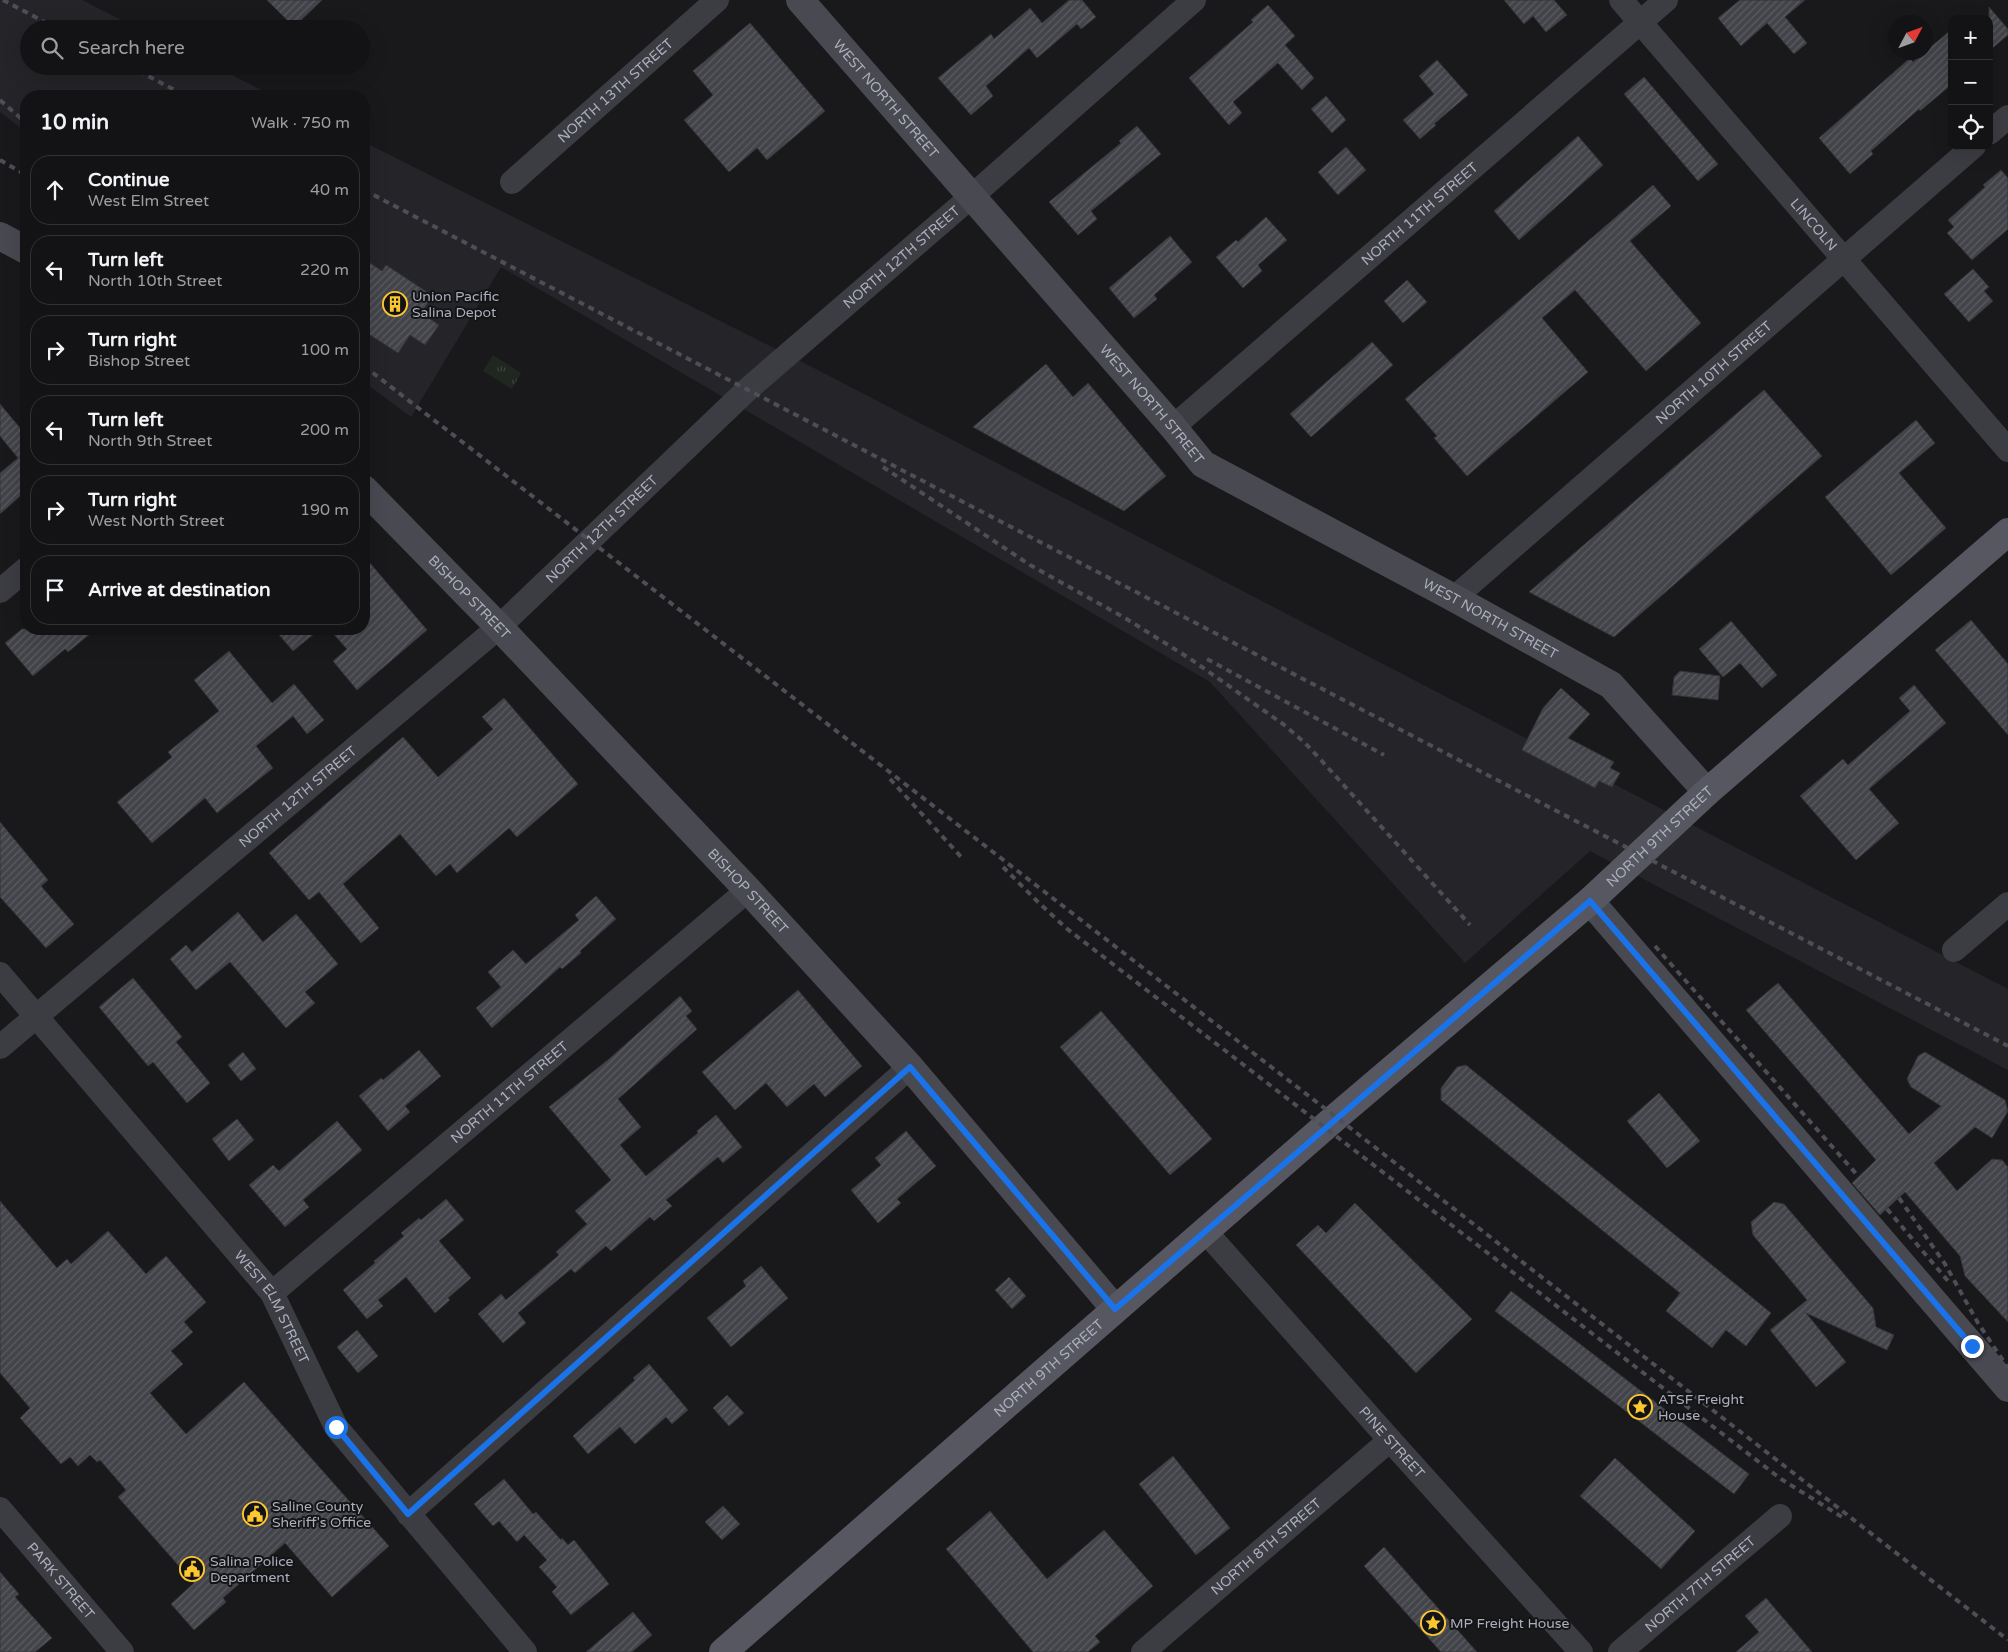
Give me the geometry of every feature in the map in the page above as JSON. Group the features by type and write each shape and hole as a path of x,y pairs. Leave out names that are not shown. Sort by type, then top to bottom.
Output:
{"main road":[{"name":"NORTH 9TH STREET","path":"723,1652 1205,1231 1590,901 1707,792 2008,532"}],"street":[{"name":"NORTH 13TH STREET","path":"512,182 717,0"},
{"name":"WEST NORTH STREET","path":"800,0 1173,427 1203,464 1454,598 1611,685 1707,792"},
{"name":"NORTH 12TH STREET","path":"0,1047 499,627 748,389 972,196 1194,0"},
{"name":"LINCOLN","path":"1621,0 2008,450"},
{"name":"NORTH 11TH STREET","path":"1173,427 1666,0"},
{"path":"1993,130 2008,117"},
{"name":"NORTH 10TH STREET","path":"1454,598 1969,150"},
{"path":"0,236 20,247"},
{"name":"BISHOP STREET","path":"370,495 499,627 748,890 910,1067 1115,1309"},
{"path":"0,591 20,574"},
{"name":"NORTH 11TH STREET","path":"272,1293 748,890"},
{"path":"1590,901 2008,1388"},
{"path":"1954,950 2008,904"},
{"name":"WEST ELM STREET","path":"0,974 272,1293 336,1427 525,1652"},
{"path":"408,1514 910,1067"},
{"name":"PINE STREET","path":"1205,1231 1390,1440 1582,1652"},
{"name":"NORTH 8TH STREET","path":"1143,1652 1390,1440"},
{"name":"PARK STREET","path":"0,1509 122,1652"},
{"name":"NORTH 7TH STREET","path":"1620,1652 1780,1516"}],"shaded area":[{"path":"0,0 82,0 121,20 20,20 20,75 232,75 261,90 20,90 20,127 0,112"},
{"path":"370,145 814,368 2008,989 2008,1070 1590,851 1465,963 1210,682 501,267 411,417 370,386"}],"green space":[{"path":"493,355 521,373 512,389 483,371"}],"building":[{"path":"267,0 322,0 301,20 287,20"},
{"path":"1069,0 1082,0 1096,17 1081,29 1077,24 1037,58 1029,48 986,86 993,96 971,115 938,78 991,34 994,39 1030,8 1042,23"},
{"path":"1504,0 1554,0 1567,15 1546,32 1533,16 1524,24"},
{"path":"1740,0 1805,0 1785,17 1807,43 1794,54 1767,23 1741,46 1718,18"},
{"path":"1268,5 1295,36 1285,45 1314,78 1302,90 1278,63 1233,102 1242,113 1229,125 1189,78 1253,22 1251,20"},
{"path":"1989,7 2008,29 2008,35 1993,48 1993,15 1989,15"},
{"path":"750,23 825,111 767,160 757,148 729,172 684,120 713,95 693,71"},
{"path":"1948,32 1948,87 1920,111 1919,109 1871,151 1873,154 1850,174 1819,138 1908,60 1913,62 1915,60 1933,60 1933,45"},
{"path":"1437,60 1468,95 1434,124 1436,125 1420,139 1403,120 1434,94 1419,76"},
{"path":"1644,77 1718,164 1698,181 1624,94"},
{"path":"1326,96 1346,120 1332,133 1311,109"},
{"path":"1137,126 1161,154 1091,211 1097,219 1078,235 1049,202 1121,143 1119,141"},
{"path":"1578,136 1603,165 1519,240 1494,211"},
{"path":"1346,147 1366,170 1338,195 1318,172"},
{"path":"2001,170 2008,178 2008,229 1972,260 1947,233 1954,227 1948,220"},
{"path":"1653,185 1671,206 1630,241 1701,323 1646,371 1575,290 1542,318 1588,372 1467,476 1434,438 1437,436 1405,399"},
{"path":"1266,217 1287,240 1258,265 1262,271 1243,288 1216,257 1236,240 1238,242"},
{"path":"1170,236 1192,262 1154,295 1157,299 1134,318 1109,288"},
{"name":"Union Pacific Salina Depot","path":"370,263 382,271 386,265 433,296 421,313 439,325 425,345 410,335 398,353 370,335"},
{"path":"1973,269 1989,287 1984,291 1993,301 1969,322 1944,294"},
{"path":"1407,280 1427,302 1403,323 1384,301"},
{"path":"1372,342 1393,365 1311,437 1290,414"},
{"path":"1046,364 1073,397 1088,383 1166,476 1124,511 973,427"},
{"path":"1764,390 1822,456 1614,637 1529,592"},
{"path":"0,404 20,428 20,496 0,514 0,473 18,458 0,436"},
{"path":"1916,420 1935,443 1899,473 1946,528 1891,575 1825,497"},
{"path":"370,563 427,630 357,690 333,661 347,649 334,635 370,635"},
{"path":"1971,620 2008,664 2008,735 1935,650"},
{"path":"1731,621 1777,675 1762,688 1740,663 1723,677 1699,649"},
{"path":"20,631 20,635 89,635 68,652 65,649 33,676 5,643"},
{"path":"279,635 313,635 293,651"},
{"path":"229,651 272,703 294,684 324,720 307,734 293,716 256,746 273,768 217,813 205,798 152,843 117,802 172,757 168,752 219,711 194,680"},
{"path":"1680,671 1720,676 1718,700 1672,695 1674,677"},
{"path":"1914,685 1946,723 1869,789 1899,823 1856,860 1800,796 1843,759 1848,765 1910,711 1899,698"},
{"path":"1561,688 1590,714 1568,738 1614,762 1610,768 1620,773 1612,787 1599,781 1595,788 1522,750 1543,708"},
{"path":"504,698 578,784 517,837 509,828 457,873 450,864 436,876 400,834 343,884 379,928 361,943 319,892 309,900 269,853 403,737 438,777 493,729 482,717"},
{"path":"0,822 48,880 41,886 74,924 46,948 0,897"},
{"path":"596,896 616,919 580,951 581,953 562,969 560,967 492,1028 476,1008 501,987 488,972 513,950 526,964 579,920 575,915"},
{"path":"238,912 263,942 296,914 338,964 305,992 315,1003 286,1028 230,962 196,990 170,959 186,945 192,952"},
{"path":"133,978 182,1037 176,1042 210,1083 187,1103 153,1062 148,1066 99,1007"},
{"path":"1778,983 1909,1134 1941,1106 1911,1087 1907,1079 1918,1056 1925,1052 2005,1100 2008,1111 1992,1138 1975,1127 1934,1163 1957,1191 1992,1159 2002,1160 2008,1167 2008,1322 1965,1276 1960,1256 1905,1192 1880,1215 1852,1183 1876,1160 1746,1010"},
{"path":"798,990 862,1066 825,1097 814,1084 787,1107 766,1083 735,1110 702,1072"},
{"path":"680,996 692,1011 686,1016 697,1029 618,1099 641,1127 620,1145 646,1176 698,1133 697,1131 716,1115 742,1147 723,1163 718,1157 666,1200 672,1206 654,1221 650,1217 611,1251 606,1246 575,1273 571,1269 518,1313 526,1323 503,1343 478,1314 501,1294 506,1300 559,1255 556,1252 587,1224 575,1211 611,1180 549,1107 609,1059"},
{"path":"1101,1011 1212,1139 1170,1175 1060,1047"},
{"path":"419,1050 441,1076 405,1106 410,1112 388,1131 359,1096 381,1078 383,1080"},
{"path":"243,1052 256,1069 241,1081 228,1065"},
{"path":"1466,1065 1771,1313 1746,1346 1726,1330 1712,1348 1666,1311 1680,1293 1441,1100 1441,1088 1457,1067"},
{"path":"1659,1093 1700,1141 1667,1168 1627,1121"},
{"path":"237,1119 254,1140 229,1161 212,1139"},
{"path":"337,1121 362,1150 303,1200 309,1207 285,1227 249,1185 273,1165 279,1171"},
{"path":"906,1131 936,1166 897,1199 901,1203 878,1223 851,1190 881,1165 875,1158"},
{"path":"446,1199 464,1220 439,1241 471,1278 448,1298 450,1300 435,1313 406,1277 378,1300 383,1306 367,1319 343,1290 404,1236 401,1233 419,1218 421,1220"},
{"path":"0,1201 57,1268 67,1259 71,1264 108,1231 146,1274 166,1256 206,1302 184,1322 193,1332 171,1351 183,1364 150,1393 186,1434 244,1382 389,1546 332,1597 285,1543 223,1598 226,1602 194,1630 171,1604 194,1583 118,1497 126,1490 100,1460 97,1462 90,1455 78,1466 70,1457 61,1464 20,1418 30,1408 0,1373"},
{"path":"1774,1202 1784,1204 1873,1308 1876,1327 1894,1335 1887,1350 1806,1313 1846,1362 1816,1387 1770,1330 1807,1300 1753,1235 1751,1222"},
{"path":"1355,1203 1472,1319 1416,1373 1296,1245 1318,1225 1326,1233"},
{"path":"761,1266 788,1298 731,1347 707,1318 746,1286 743,1281"},
{"path":"1009,1277 1026,1296 1012,1309 995,1290"},
{"path":"1511,1291 1749,1474 1734,1494 1495,1311"},
{"path":"357,1330 378,1356 358,1373 337,1347"},
{"path":"649,1364 688,1410 672,1424 666,1417 635,1444 620,1427 588,1454 573,1436 635,1380 633,1378"},
{"path":"727,1395 744,1413 729,1426 713,1408"},
{"path":"1173,1456 1230,1528 1196,1555 1139,1484"},
{"path":"1615,1458 1695,1531 1661,1569 1580,1496"},
{"path":"504,1479 533,1514 536,1512 561,1540 562,1538 568,1545 574,1540 609,1584 571,1615 552,1592 557,1587 539,1567 547,1560 524,1535 517,1542 499,1521 493,1526 474,1504"},
{"path":"723,1506 740,1524 722,1540 705,1522"},
{"path":"990,1511 1047,1579 1104,1530 1153,1586 1095,1636 1100,1642 1088,1652 1033,1652 946,1549"},
{"path":"1384,1547 1477,1652 1441,1652 1364,1566"},
{"path":"0,1572 19,1594 15,1597 52,1638 35,1652 0,1652"},
{"path":"1766,1598 1812,1652 1736,1652 1759,1632 1745,1616"},
{"path":"633,1612 652,1635 632,1652 586,1652"}],"railway":[{"path":"3,0 41,20"},
{"path":"146,75 175,90"},
{"path":"0,100 20,118"},
{"path":"0,160 20,172"},
{"path":"370,193 2008,1046"},
{"path":"370,371 1336,1117 2008,1640"},
{"path":"883,467 1030,565 1125,618 1189,658 1283,724 1321,760 1470,925"},
{"path":"1207,659 1384,755"},
{"path":"890,779 963,859"},
{"path":"1003,867 1066,928 1781,1479 1842,1517"},
{"path":"1655,946 1859,1177"},
{"path":"1899,1198 1945,1264 1978,1323 2008,1368"},
{"path":"1887,1209 1948,1281"}],"place":[{"name":"Union Pacific Salina Depot","path":"395,304"},
{"name":"ATSF Freight House","path":"1640,1407"},
{"name":"Saline County Sheriff's Office","path":"255,1514"},
{"name":"Salina Police Department","path":"192,1569"},
{"name":"MP Freight House","path":"1433,1623"}],"route":[{"path":"336,1427 408,1514 910,1067 1115,1309 1336,1117 1577,910 1590,901 1972,1346"}]}
